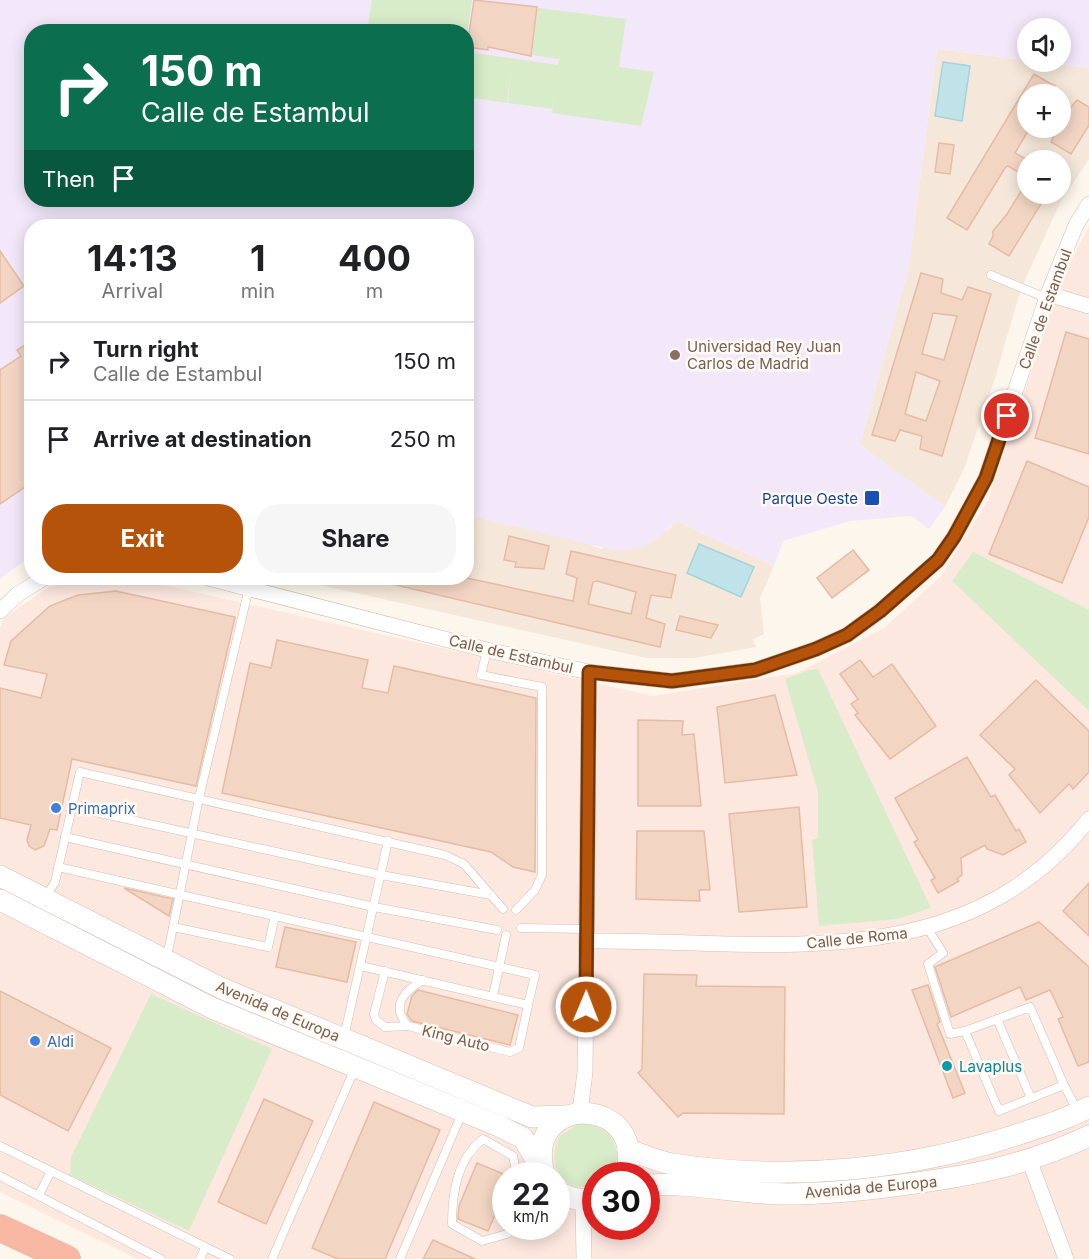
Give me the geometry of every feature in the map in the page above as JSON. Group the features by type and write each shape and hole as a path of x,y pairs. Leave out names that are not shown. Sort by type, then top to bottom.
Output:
{"highway":[{"path":"0,1228 67,1259"}],"street":[{"name":"Calle de Estambul","path":"240,585 487,650 589,672 672,681 755,670 816,649 847,635 880,611 938,560 954,537 986,478 1047,296 1076,225 1089,204"},
{"path":"1047,296 1089,306"},
{"path":"0,611 18,594 33,585"},
{"path":"543,1162 542,1144 547,1133 573,1114 585,1072 589,672"},
{"name":"Calle de Roma","path":"587,935 771,946 886,938 928,928 972,911 1030,879 1073,839 1089,819"},
{"name":"Avenida de Europa","path":"0,876 221,988 532,1117 594,1113 612,1122 625,1137 628,1150 670,1163 792,1172 862,1168 929,1158 994,1143 1084,1110"},
{"name":"Avenida de Europa","path":"0,900 212,1008 523,1138 537,1162"},
{"name":"Avenida de Europa","path":"660,1184 787,1194 832,1193 942,1180 1030,1161 1089,1136"},
{"path":"627,1162 628,1150"},
{"path":"1030,1161 1066,1259"},
{"path":"584,1259 586,1240"}],"lane":[{"path":"991,275 1047,296"},
{"path":"166,960 199,798 249,587"},
{"path":"487,650 481,675 542,687 542,875 535,890 516,910"},
{"path":"44,899 54,885 80,772 446,855 464,864 503,909"},
{"path":"72,807 381,874 491,894"},
{"path":"65,837 374,907 497,930"},
{"path":"344,1039 369,936 388,841"},
{"path":"58,867 179,896 500,965 535,975 528,1005 361,966"},
{"path":"173,927 268,947 275,916"},
{"path":"521,928 587,935"},
{"path":"928,928 943,953 928,964 950,1034 965,1031 1030,1007 1064,1085 1084,1110"},
{"path":"494,996 506,935"},
{"path":"385,972 374,1014 376,1020 385,1027 408,1026"},
{"name":"King Auto","path":"423,980 407,989 399,1004 402,1019 408,1026 510,1052 519,1048 528,1005"},
{"path":"997,1019 1031,1098"},
{"path":"965,1031 999,1111 1064,1085"},
{"path":"272,1259 355,1067"},
{"path":"400,1259 462,1111"},
{"path":"492,1239 482,1242 452,1224 452,1191 470,1149 483,1139 513,1156 514,1162"},
{"path":"0,1146 50,1173 230,1259"},
{"path":"39,1195 50,1173"},
{"path":"0,1176 161,1259"},
{"path":"200,1259 205,1248"}],"shaded area":[{"name":"Universidad Rey Juan Carlos de Madrid","path":"0,0 1089,0 1089,68 1071,66 1071,18 1017,18 1017,59 937,49 909,266 860,445 945,507 929,529 911,516 850,521 783,541 774,566 676,521 656,540 638,548 618,551 474,517 474,219 24,219 24,561 0,579"},
{"path":"937,49 1017,59 1017,72 1071,72 1071,66 1089,68 1089,159 1071,186 1071,150 1017,150 1017,204 1060,204 1021,289 995,378 964,469 945,507 860,445 909,266"},
{"path":"1089,227 1089,1259 137,1259 0,1192 0,627 4,618 49,587 59,585 164,585 653,696 797,673 884,628 941,576 988,500 1066,269"},
{"path":"474,517 585,542 601,549 667,531 676,521 774,566 760,598 764,634 753,639 756,647 695,658 646,658 320,585 474,585"}],"green space":[{"path":"372,0 472,0 469,24 368,24"},
{"path":"538,8 626,19 619,67 654,72 641,126 552,113 554,95 552,109 508,103 511,71 507,103 474,98 474,53 558,65 559,59 532,55"},
{"path":"973,552 1089,610 1089,711 952,581"},
{"path":"818,669 931,908 897,919 819,926 812,840 818,838 818,792 785,679"},
{"path":"151,994 272,1049 189,1231 70,1175 71,1157"},
{"path":"578,1124 598,1127 612,1138 616,1146 616,1162 582,1162 582,1187 572,1186 570,1184 570,1162 555,1162 559,1137"}],"water":[{"path":"943,62 970,66 962,121 935,116"},
{"path":"699,544 754,567 741,597 687,573"}],"building":[{"path":"474,0 537,7 531,56 488,47 488,50 474,48 474,24 470,24"},
{"path":"1034,74 1052,84 1028,84"},
{"path":"1077,100 1089,107 1089,125 1071,154 1071,150 1064,150 1051,142 1053,138 1071,138 1071,107"},
{"path":"1017,102 1017,138 1024,138 1015,153 1017,154 1017,171 1008,166 1005,168 967,230 947,218"},
{"path":"939,143 954,145 950,174 935,172"},
{"path":"1017,198 1017,204 1041,204 1009,256 989,244 993,231"},
{"path":"0,251 24,286 0,303"},
{"path":"921,273 943,279 941,293 962,300 968,287 991,294 942,456 920,449 922,436 900,430 895,441 872,435","holes":["933,313 957,316 944,360 922,354","916,372 940,381 926,421 905,414"]},
{"path":"1066,332 1089,339 1089,454 1035,438"},
{"path":"24,346 24,488 0,504 0,370 21,356 17,350"},
{"path":"1027,461 1089,487 1089,517 1062,583 989,554"},
{"path":"509,536 549,546 544,569 515,567 516,562 504,560"},
{"path":"853,550 869,570 832,598 817,578"},
{"path":"571,551 676,575 671,598 651,595 646,618 665,624 660,647 396,585 474,585 474,580 573,601 577,578 566,574","holes":["597,581 636,592 631,614 588,604 593,582"]},
{"path":"116,591 235,617 196,786 72,759 57,830 50,829 44,846 35,850 29,846 27,840 31,825 0,818 0,688 41,698 47,674 4,665 11,641 50,606 78,595"},
{"path":"680,616 718,625 711,638 676,630"},
{"path":"277,640 368,660 362,688 388,693 394,666 536,698 535,872 513,867 491,852 222,793 250,663 271,668"},
{"path":"860,660 873,677 892,664 936,726 890,759 855,715 858,713 851,704 858,699 840,674"},
{"path":"1036,680 1089,731 1089,772 1073,789 1069,784 1040,813 1009,775 1015,769 980,735"},
{"path":"775,695 797,775 725,783 717,707"},
{"path":"638,720 683,721 682,735 694,734 701,806 638,806"},
{"path":"967,757 991,797 995,795 1016,831 1019,829 1026,842 1003,855 987,849 985,845 961,858 962,875 957,879 959,881 938,893 931,880 935,878 914,842 918,840 895,798"},
{"path":"799,807 807,907 739,912 729,814"},
{"path":"637,831 704,831 710,890 699,890 700,901 636,899"},
{"path":"1089,883 1089,936 1063,911"},
{"path":"124,888 173,899 169,916"},
{"path":"1039,922 1089,967 1089,1062 1078,1066 1058,1019 1063,1017 1050,990 1026,1000 1020,987 951,1017 935,967"},
{"path":"285,927 356,942 347,982 276,967"},
{"path":"644,974 697,975 696,986 785,987 784,1114 683,1113 678,1117 638,1073 642,1069"},
{"path":"928,985 940,1022 937,1024 965,1093 953,1098 912,990"},
{"path":"418,990 518,1015 510,1045 412,1021 407,1014 412,996"},
{"path":"0,991 111,1048 68,1131 0,1095"},
{"path":"264,1099 313,1121 266,1224 218,1202"},
{"path":"374,1102 440,1130 385,1259 338,1259 312,1248"},
{"path":"477,1163 492,1169 492,1222 488,1231 458,1219 459,1206"},
{"path":"433,1240 475,1259 423,1259"}],"place":[{"name":"Universidad Rey Juan Carlos de Madrid","path":"675,355"},
{"name":"Parque Oeste","path":"872,498"},
{"name":"Primaprix","path":"56,808"},
{"name":"Aldi","path":"35,1041"},
{"name":"Lavaplus","path":"947,1066"}],"route":[{"path":"586,1007 589,672 672,681 755,670 816,649 847,635 880,611 938,560 954,537 986,478 1007,416"}]}
